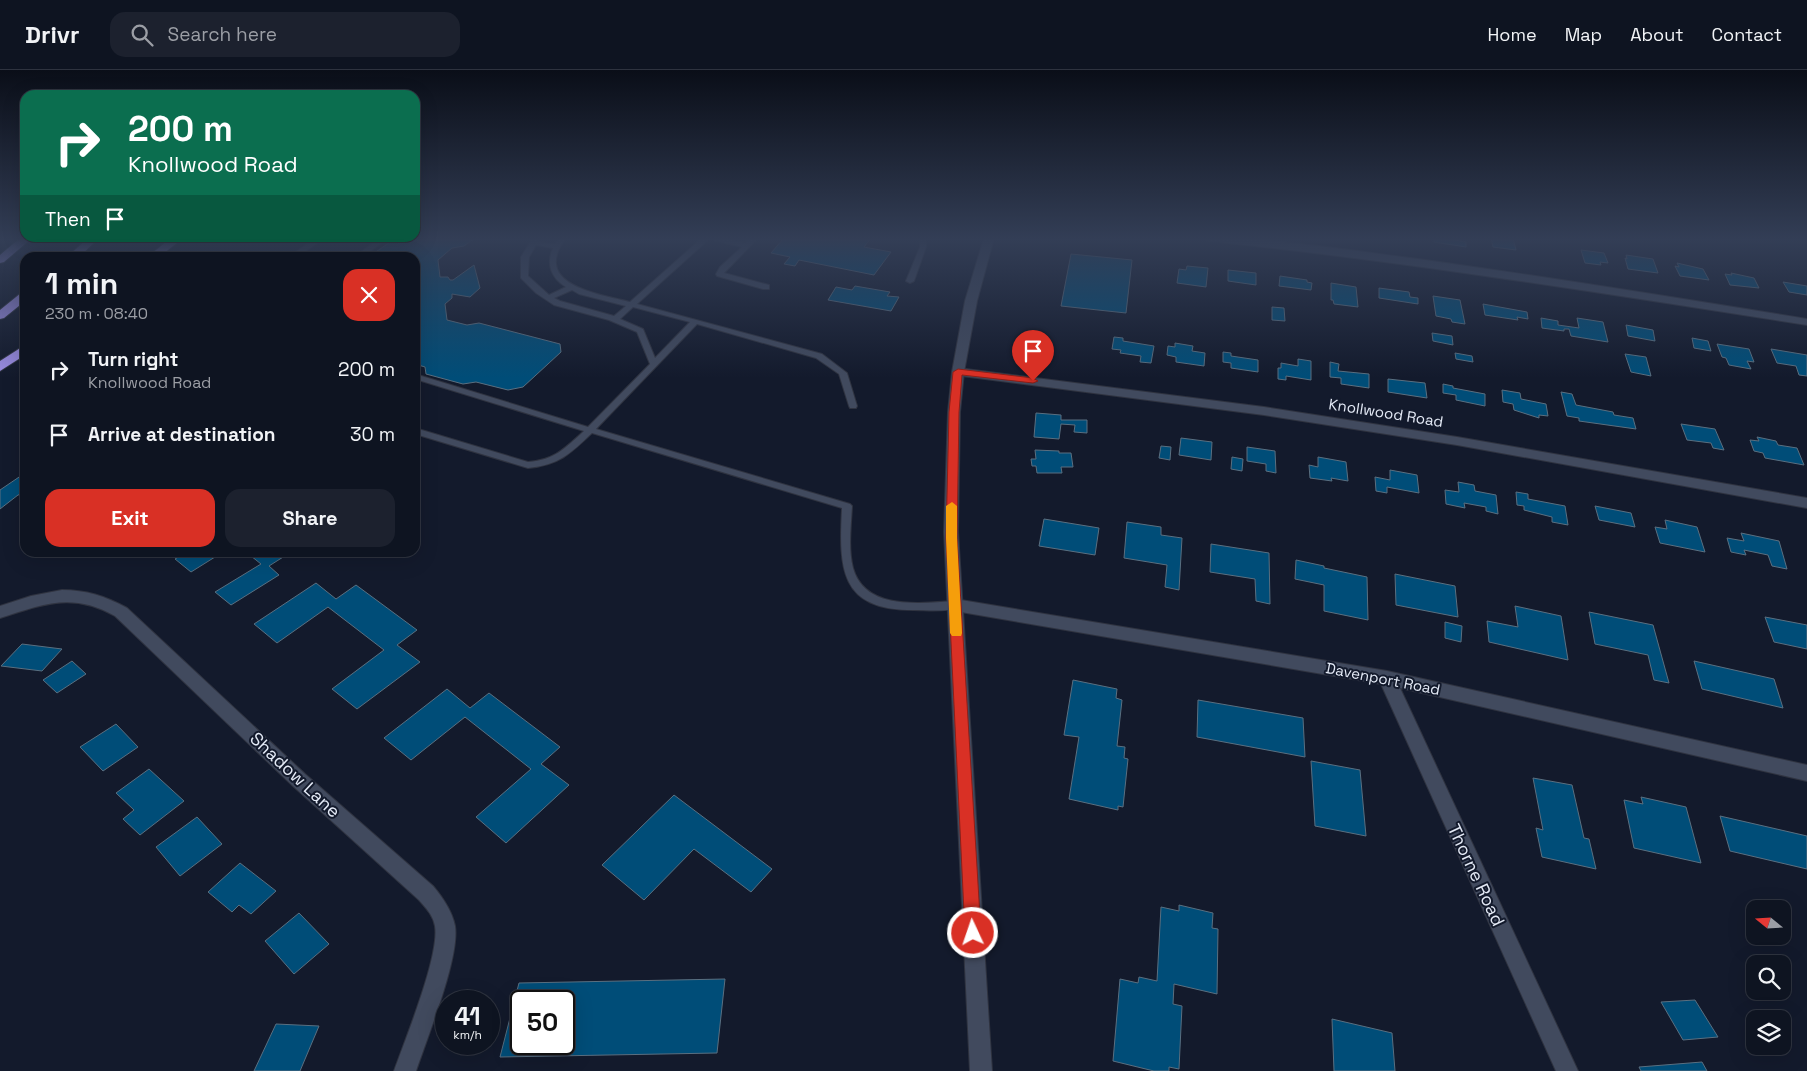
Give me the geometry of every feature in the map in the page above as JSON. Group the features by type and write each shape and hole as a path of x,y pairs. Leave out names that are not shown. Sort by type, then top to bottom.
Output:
{"highway":[{"path":"0,316 20,300"},
{"path":"0,367 20,353"}],"street":[{"path":"976,285 958,372 954,412 951,532 981,1071"},
{"path":"1559,285 1807,322"},
{"name":"Knollwood Road","path":"958,372 1274,412 1467,442 1807,503"},
{"name":"Shadow Lane","path":"0,612 41,600 79,595 93,597 114,607 174,659 299,780 426,893 438,907 445,926 444,943 441,963 406,1071"},
{"name":"Davenport Road","path":"955,605 1386,678 1807,773"},
{"name":"Thorne Road","path":"1386,678 1567,1071"}],"lane":[{"path":"533,285 557,303 615,319 640,330 654,364"},
{"path":"567,285 582,292 755,337 819,356 844,373 853,406"},
{"path":"615,319 653,285"},
{"path":"758,285 766,287"},
{"path":"548,298 572,287"},
{"path":"420,433 528,465 544,465 559,459 590,430 695,322"},
{"path":"420,378 847,506 846,555 848,571 856,586 866,595 900,607 955,605"}],"building":[{"path":"420,285 479,285 480,288 470,297 452,294 452,298 445,304 447,320 467,325 479,323 560,344 561,352 523,387 508,390 476,382 463,384 426,374 425,367 420,366"},
{"path":"1065,285 1129,285 1126,313 1061,306"},
{"path":"1189,285 1206,285 1206,287"},
{"path":"1279,285 1312,285 1311,290"},
{"path":"1331,285 1356,287 1358,307 1334,304 1333,300 1331,300"},
{"path":"1730,285 1757,285 1759,288"},
{"path":"1785,285 1807,286 1807,295 1789,292"},
{"path":"855,286 890,292 887,296 899,297 891,311 828,300 836,287 852,290"},
{"path":"1379,288 1409,292 1410,297 1418,298 1418,304 1379,298"},
{"path":"1433,296 1460,300 1465,324 1452,322 1451,319 1436,316"},
{"path":"1483,304 1527,312 1528,319 1517,317 1518,320 1485,315"},
{"path":"1272,307 1284,308 1285,321 1272,320"},
{"path":"1541,318 1558,321 1558,325 1579,328 1577,318 1603,322 1608,342 1571,336 1569,329 1564,329 1564,331 1542,328"},
{"path":"1626,325 1653,330 1655,341 1628,336"},
{"path":"1432,333 1452,336 1453,345 1433,341"},
{"path":"1114,337 1123,338 1123,341 1154,346 1151,363 1140,362 1141,356 1120,353 1121,350 1112,349"},
{"path":"1692,338 1708,341 1711,351 1694,348"},
{"path":"1175,343 1193,346 1192,351 1205,353 1204,366 1176,362 1176,357 1167,355 1168,346 1175,347"},
{"path":"1717,344 1749,349 1754,362 1747,361 1751,369 1729,365 1726,358 1722,357"},
{"path":"1771,349 1807,355 1807,376 1799,375 1796,366 1777,363"},
{"path":"1223,352 1231,353 1231,356 1258,360 1258,372 1231,368 1231,363 1223,362"},
{"path":"1455,353 1472,356 1473,362 1456,359"},
{"path":"1625,354 1646,357 1651,376 1631,372"},
{"path":"1298,359 1311,361 1311,380 1286,376 1286,380 1278,379 1278,368 1281,368 1281,363 1298,366"},
{"path":"1330,362 1339,364 1338,371 1369,374 1369,388 1341,384 1341,378 1330,377"},
{"path":"1388,379 1425,383 1427,398 1388,392"},
{"path":"1443,384 1453,386 1453,388 1485,394 1485,406 1456,400 1456,395 1443,393"},
{"path":"1502,390 1520,393 1521,399 1546,404 1548,416 1539,415 1539,418 1514,410 1513,404 1503,402"},
{"path":"1561,392 1572,394 1576,405 1633,418 1636,429 1579,421 1579,418 1567,416"},
{"path":"1036,413 1061,415 1061,420 1087,420 1087,433 1074,432 1075,425 1061,424 1059,439 1034,437"},
{"path":"1681,424 1715,429 1724,450 1713,448 1711,443 1687,440"},
{"path":"1757,437 1776,441 1778,445 1797,448 1804,465 1765,458 1763,453 1754,451 1750,440 1759,441"},
{"path":"1181,438 1212,442 1211,460 1179,455"},
{"path":"1161,446 1171,447 1170,460 1159,458"},
{"path":"1247,447 1275,451 1276,473 1266,471 1266,464 1247,461"},
{"path":"1035,450 1071,453 1073,467 1061,467 1062,473 1037,473 1036,466 1032,466 1031,459 1036,459"},
{"path":"1232,457 1243,459 1242,471 1231,469"},
{"path":"1318,457 1346,462 1348,481 1331,478 1332,481 1310,478 1309,465 1318,467"},
{"path":"1390,470 1417,475 1419,493 1387,487 1387,493 1376,491 1375,477 1390,480"},
{"path":"20,476 20,494 0,509 0,490"},
{"path":"1458,482 1474,485 1475,491 1496,495 1498,514 1486,511 1486,507 1464,503 1465,508 1446,504 1445,490 1459,492"},
{"path":"1516,492 1528,494 1528,499 1565,506 1568,525 1552,522 1552,517 1524,510 1524,506 1517,505"},
{"path":"1595,506 1631,513 1635,527 1599,520"},
{"path":"1044,519 1099,528 1095,555 1039,546"},
{"path":"1665,520 1697,527 1705,552 1660,543 1655,527 1667,529"},
{"path":"1127,522 1161,527 1161,535 1182,538 1179,590 1165,587 1167,565 1124,558"},
{"path":"1741,533 1779,541 1787,569 1772,566 1768,555 1744,550 1746,555 1731,552 1727,538 1744,541"},
{"path":"1211,544 1269,553 1270,604 1256,601 1255,579 1210,572"},
{"path":"178,557 215,557 191,572 175,559"},
{"path":"252,557 283,557 269,566 279,575 231,605 215,592 261,564"},
{"path":"1296,560 1367,577 1368,620 1324,611 1324,585 1295,579"},
{"path":"1395,574 1455,586 1458,617 1396,605"},
{"path":"316,583 336,599 356,585 417,630 397,645 420,662 357,709 332,689 384,650 328,607 277,643 254,624"},
{"path":"1515,606 1561,616 1568,660 1489,642 1487,621 1518,627"},
{"path":"1589,612 1653,625 1669,683 1654,680 1648,655 1595,644"},
{"path":"1765,617 1807,625 1807,649 1774,642"},
{"path":"1445,622 1462,626 1461,642 1445,638"},
{"path":"22,644 62,649 42,671 1,666"},
{"path":"72,661 86,674 57,693 43,680"},
{"path":"1694,661 1774,679 1783,708 1702,689"},
{"path":"1073,680 1117,689 1116,698 1122,700 1117,746 1125,747 1124,758 1128,759 1123,807 1118,806 1118,810 1069,799 1079,737 1064,735"},
{"path":"447,689 470,708 489,693 560,747 541,764 569,785 506,843 476,817 531,769 465,717 411,760 384,738"},
{"path":"1198,700 1303,718 1305,757 1197,737"},
{"path":"116,724 138,747 103,771 80,747"},
{"path":"1311,761 1360,770 1366,836 1315,826"},
{"path":"149,769 184,801 140,835 123,819 134,810 116,793"},
{"path":"1533,778 1572,785 1584,838 1589,839 1596,869 1542,857 1536,828 1543,830"},
{"path":"674,795 772,869 751,892 694,849 644,900 602,865"},
{"path":"1641,797 1686,807 1701,863 1634,848 1624,800 1643,804"},
{"path":"1720,816 1807,836 1807,869 1730,851"},
{"path":"197,817 222,844 180,876 156,847"},
{"path":"240,863 276,891 251,914 239,905 232,912 208,892"},
{"path":"1179,905 1213,913 1212,928 1218,929 1217,994 1174,984 1173,1004 1182,1006 1179,1069 1169,1067 1169,1071 1154,1071 1113,1061 1120,979 1138,983 1139,977 1157,981 1161,907 1179,911"},
{"path":"299,913 329,944 294,974 265,941"},
{"path":"725,979 717,1053 500,1057 510,1018 510,1055 575,1055 575,990 517,990 519,983"},
{"path":"1695,1000 1718,1037 1683,1040 1661,1002"},
{"path":"1332,1019 1392,1033 1395,1071 1334,1071"},
{"path":"276,1024 319,1026 300,1071 254,1071"},
{"path":"1702,1062 1707,1071 1641,1071 1639,1067"}],"slow traffic":[{"path":"952,506 951,538 956,633"}],"route":[{"path":"973,933 951,538 954,412 958,372 1033,381"}]}
